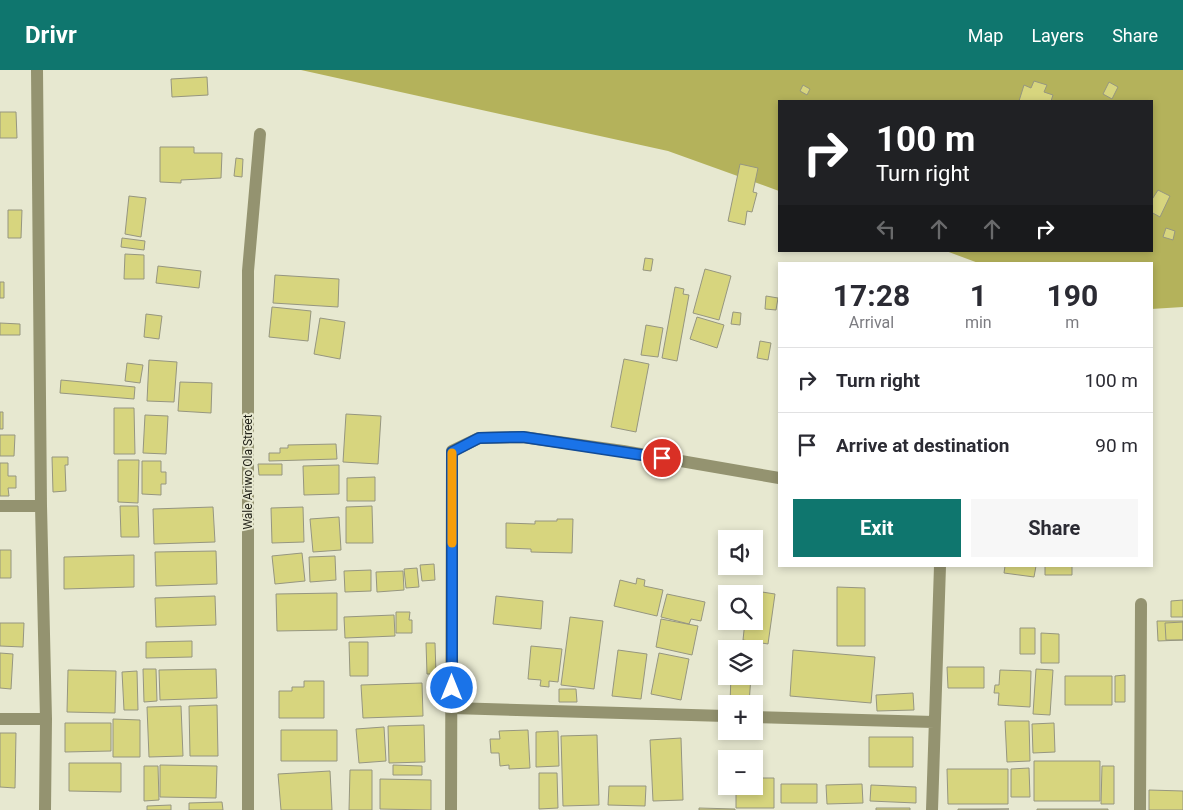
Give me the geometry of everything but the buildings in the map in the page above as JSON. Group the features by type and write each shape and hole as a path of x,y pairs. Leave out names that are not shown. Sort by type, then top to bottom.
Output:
{"street":[{"path":"38,70 41,506 46,718 45,810"},
{"name":"Wale Ariwo Ola Street","path":"248,810 248,271 260,134"},
{"path":"451,810 452,452 479,438 523,437 623,451 778,478"},
{"path":"0,506 41,506"},
{"path":"932,810 940,567"},
{"path":"1140,810 1141,604"},
{"path":"452,708 718,716"},
{"path":"763,717 934,722"},
{"path":"0,719 46,718"}],"shaded area":[{"path":"301,70 1183,70 1183,307 1153,309 1153,262 976,262 949,252 1153,252 1153,100 778,100 778,191 668,151"}],"slow traffic":[{"path":"452,453 452,543"}],"route":[{"path":"452,688 452,452 479,438 523,437 662,458"}]}
